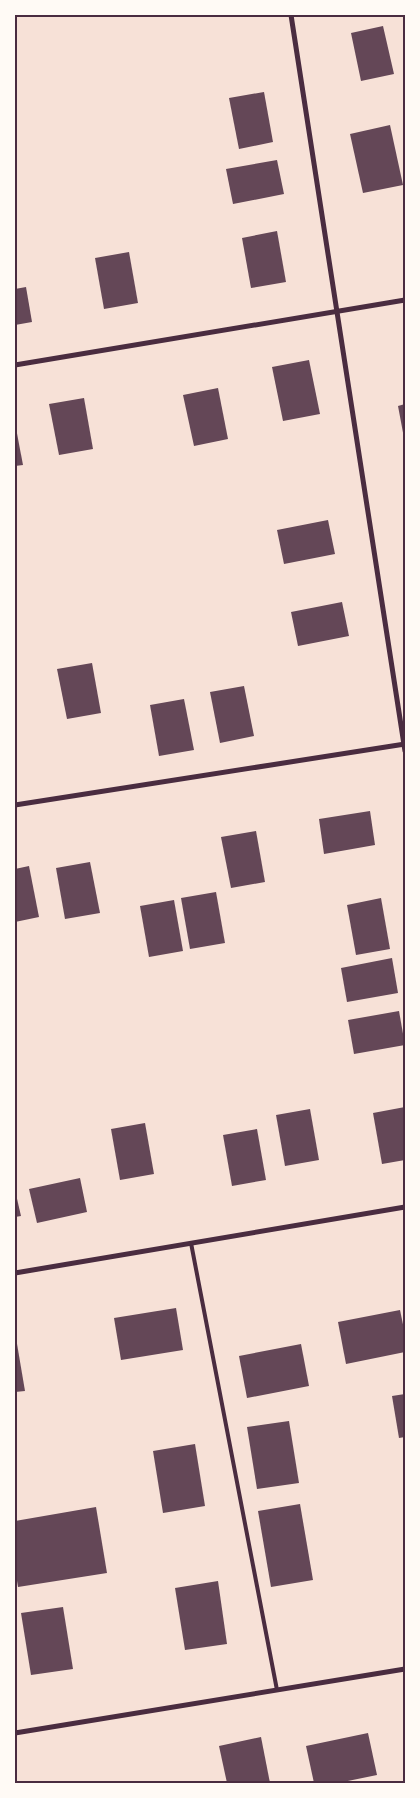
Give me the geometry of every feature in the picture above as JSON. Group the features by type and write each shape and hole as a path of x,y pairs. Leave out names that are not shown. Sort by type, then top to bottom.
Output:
{"street":[{"path":"291,15 405,751"},
{"path":"15,365 405,300"},
{"path":"15,805 404,744"},
{"path":"15,1273 405,1207"},
{"path":"15,1733 405,1669"}],"lane":[{"path":"191,1243 277,1690"}],"building":[{"path":"383,26 394,74 361,81 351,33"},
{"path":"264,92 273,142 239,149 229,98"},
{"path":"390,125 403,185 363,193 350,134"},
{"path":"277,160 284,194 233,204 226,169"},
{"path":"277,231 286,282 251,288 242,238"},
{"path":"129,252 138,303 104,309 95,258"},
{"path":"26,287 32,322 15,325 15,289"},
{"path":"309,360 320,414 283,421 272,367"},
{"path":"218,388 228,439 194,446 183,395"},
{"path":"84,398 93,449 59,455 49,404"},
{"path":"405,404 405,438 404,438 398,406"},
{"path":"15,423 23,465 15,466"},
{"path":"328,520 335,554 284,564 277,530"},
{"path":"342,602 349,636 298,646 291,612"},
{"path":"92,663 101,713 67,719 57,669"},
{"path":"244,686 254,736 220,743 210,692"},
{"path":"184,699 194,750 159,756 150,705"},
{"path":"370,811 375,845 324,854 319,819"},
{"path":"256,831 265,882 231,888 221,837"},
{"path":"90,862 100,913 65,919 56,868"},
{"path":"29,866 39,917 15,922 15,869"},
{"path":"216,892 225,943 190,949 181,898"},
{"path":"381,898 390,949 356,955 347,905"},
{"path":"174,900 183,951 149,957 140,906"},
{"path":"392,958 398,993 347,1002 341,968"},
{"path":"399,1011 405,1045 354,1054 348,1020"},
{"path":"405,1107 405,1160 382,1164 373,1113"},
{"path":"310,1109 319,1160 285,1166 276,1115"},
{"path":"145,1123 154,1174 120,1180 111,1129"},
{"path":"257,1129 266,1180 232,1186 223,1135"},
{"path":"80,1178 87,1212 37,1223 29,1189"},
{"path":"15,1190 21,1216 15,1217"},
{"path":"176,1308 183,1350 121,1360 114,1318"},
{"path":"400,1310 405,1334 405,1352 346,1364 338,1322"},
{"path":"15,1332 25,1391 15,1392"},
{"path":"301,1344 309,1386 247,1398 239,1356"},
{"path":"405,1394 405,1437 399,1438 392,1396"},
{"path":"289,1421 299,1483 257,1489 247,1427"},
{"path":"195,1444 205,1506 163,1513 153,1451"},
{"path":"300,1504 313,1580 271,1587 258,1511"},
{"path":"96,1507 107,1573 18,1587 15,1568 15,1521"},
{"path":"218,1581 227,1644 185,1650 175,1588"},
{"path":"63,1607 73,1669 31,1675 21,1613"},
{"path":"368,1733 377,1775 338,1783 314,1783 306,1746"},
{"path":"261,1737 270,1783 227,1783 219,1746"}]}
